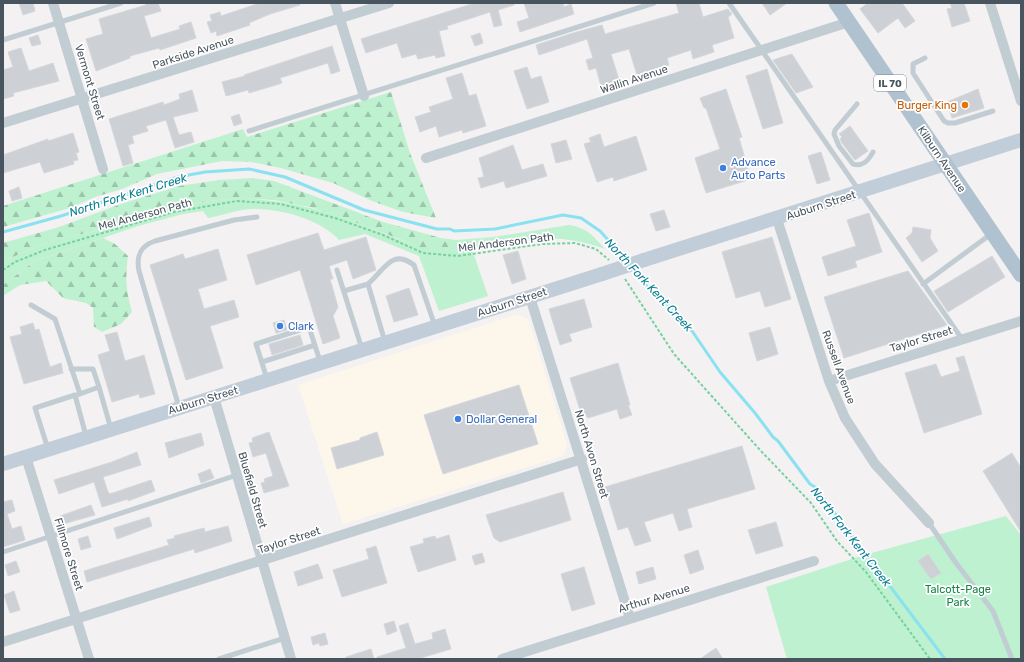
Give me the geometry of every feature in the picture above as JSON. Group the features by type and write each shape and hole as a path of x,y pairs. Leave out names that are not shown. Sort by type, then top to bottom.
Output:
{"main road":[{"name":"Kilburn Avenue","path":"836,3 1021,275"},
{"name":"Auburn Street","path":"3,464 777,219 1021,140"}],"street":[{"name":"Vermont Street","path":"53,3 103,169"},
{"path":"335,3 364,96"},
{"name":"Parkside Avenue","path":"3,123 82,100 389,3"},
{"path":"990,3 1021,101"},
{"name":"Wallin Avenue","path":"426,158 849,22"},
{"name":"Russell Avenue","path":"777,219 829,381 845,418 875,464 929,523"},
{"name":"North Avon Street","path":"530,297 582,459 630,618"},
{"name":"Taylor Street","path":"829,381 1021,321"},
{"name":"Bluefield Street","path":"214,397 291,659"},
{"name":"Fillmore Street","path":"26,457 89,659"},
{"name":"Taylor Street","path":"3,642 582,459"},
{"name":"Arthur Avenue","path":"502,659 814,560"}],"lane":[{"path":"3,40 121,3"},
{"path":"249,131 364,96 654,3"},
{"path":"729,3 962,339"},
{"path":"925,58 913,64 913,73 944,121 948,123 955,123 993,112"},
{"path":"857,104 835,130 836,140 852,164 860,164 865,162 873,152"},
{"path":"179,408 138,271 136,261 139,253 146,245 155,241 234,220 257,217"},
{"path":"923,284 992,233"},
{"path":"344,291 368,284 395,258 401,257 414,265 435,327"},
{"path":"337,270 362,350"},
{"path":"368,284 386,343"},
{"path":"31,305 55,319 71,369 87,437"},
{"path":"267,380 256,344 309,327 320,363"},
{"path":"262,362 315,345"},
{"path":"71,369 93,369 112,429"},
{"path":"48,450 35,408 99,388"},
{"path":"3,552 236,475"},
{"path":"929,523 956,563 993,610 1012,659"},
{"path":"219,659 285,638"}],"path":[{"name":"Mel Anderson Path","path":"3,270 15,262 45,250 174,212 237,201 281,204 335,218 383,235 423,253 458,256 542,244 575,243 596,249 605,254 614,266"},
{"path":"624,278 674,354 760,450 811,503 837,541 866,572 930,659"}],"shaded area":[{"path":"515,315 523,316 529,321 567,445 563,456 343,524 298,385"}],"green space":[{"path":"391,92 410,153 436,218 403,212 372,201 333,183 281,168 251,162 222,161 157,174 122,189 95,197 70,208 3,227 3,206 243,129 247,137"},
{"path":"253,178 274,181 383,222 441,238 456,240 493,237 493,246 466,250 440,251 423,248 347,219 310,207 273,200 240,198 210,201 157,211 87,233 56,239 3,261 3,243 59,227 121,204 179,186 219,180"},
{"path":"240,198 281,202 334,214 422,247 454,250 472,249 488,296 439,311 419,256 365,234 339,240 331,232 320,225 294,215 267,209 242,210 208,218 203,211 183,214 138,226 35,261 3,285 3,261 56,239 87,233 157,211 210,201"},
{"path":"569,225 586,230 605,249 577,241 550,238 522,240 493,246 493,237"},
{"path":"103,238 115,244 128,256 127,284 128,297 132,312 121,324 102,332 94,327 93,308 86,303 63,298 46,281 20,285 3,296 3,285 35,261"},
{"name":"Talcott-Page Park","path":"1006,516 1021,535 1021,659 787,659 766,587 861,556"}],"building":[{"path":"19,3 33,3 35,11 23,15"},
{"path":"145,3 158,3 161,11 144,16 151,38 180,29 179,26 191,22 196,38 160,50 159,48 130,56 130,58 96,71 86,39 103,34 99,19 146,5"},
{"path":"260,3 300,3 300,5 270,14 249,23 250,25 217,36 216,31 211,33 207,22 212,21 210,15 220,12 221,16"},
{"path":"475,3 514,3 514,5 498,10 502,25 494,27 490,12 447,26 448,29 439,31 445,56 436,58 435,55 418,59 416,54 402,58 397,43 366,53 361,39"},
{"path":"524,3 563,3 564,7 571,4 574,14 520,32 517,22 529,18"},
{"path":"676,3 699,3 703,17 728,9 732,14 728,17 734,38 712,45 714,52 693,59 691,50 667,58 669,65 637,75 629,49 611,54 619,80 601,86 596,68 589,70 586,60 593,58 587,39 539,55 536,45 573,33 602,25 605,34 679,13"},
{"path":"762,3 787,3 770,15"},
{"path":"868,3 902,3 915,21 905,28 898,18 878,33 860,9"},
{"path":"950,3 964,3 970,21 952,27 947,9 952,8"},
{"path":"480,33 483,43 475,46 471,36"},
{"path":"38,35 41,44 32,46 29,38"},
{"path":"332,46 340,71 331,74 328,63 280,78 282,83 276,85 249,93 248,90 226,96 222,82 245,76 244,75"},
{"path":"21,48 29,71 53,63 59,81 13,93 14,96 3,99 3,70 13,67 8,52"},
{"path":"792,54 813,87 796,93 773,60"},
{"path":"527,67 531,79 541,76 549,102 527,109 514,71"},
{"path":"767,69 783,123 763,129 746,76"},
{"path":"462,73 469,96 476,94 486,126 463,133 462,130 439,137 436,126 420,132 415,117 431,112 429,107 453,99 446,78"},
{"path":"726,89 742,137 739,138 751,179 706,193 695,158 720,149 706,108 704,108 700,98"},
{"name":"Burger King","path":"978,89 984,108 952,118 947,102"},
{"path":"192,90 198,111 173,117 179,135 191,132 194,142 175,148 166,120 146,126 148,131 132,136 134,143 128,145 133,163 123,166 109,119 163,102 164,105 180,99 179,94"},
{"path":"239,114 242,123 234,126 231,117"},
{"path":"850,126 868,151 855,160 842,143 840,139 842,137 839,134"},
{"path":"73,133 79,152 76,153 78,160 73,161 74,164 44,173 40,162 3,173 3,155 48,139 48,141"},
{"path":"600,134 604,147 636,136 647,170 614,181 613,177 597,182 584,144 591,142 589,138"},
{"path":"566,140 572,159 556,163 551,144"},
{"path":"513,145 522,170 543,164 547,176 506,188 504,181 481,188 478,178 484,177 479,158"},
{"path":"821,152 830,180 817,184 808,156"},
{"path":"19,187 22,198 12,201 9,191"},
{"path":"664,210 670,227 656,231 650,214"},
{"path":"869,213 882,252 855,261 857,267 828,276 822,257 856,246 847,220"},
{"path":"913,227 931,230 930,238 938,251 922,262 906,238 912,233"},
{"path":"318,233 324,250 366,237 376,270 353,279 347,260 329,266 333,279 330,279 338,307 333,316 340,338 323,344 300,270 256,285 247,255"},
{"path":"772,237 791,299 765,307 760,291 736,298 722,252"},
{"path":"218,249 227,280 198,289 204,309 234,300 239,317 210,326 223,368 186,380 150,265 183,254 185,259"},
{"path":"518,251 526,279 512,284 503,255"},
{"path":"992,256 1005,277 948,312 934,291"},
{"path":"908,271 947,325 844,358 824,297"},
{"path":"409,288 418,315 394,322 386,296"},
{"path":"584,299 592,327 569,334 572,341 560,345 549,309"},
{"name":"Clark","path":"284,320 287,330 276,333 273,323"},
{"path":"33,323 35,330 39,329 50,367 61,363 63,373 24,384 10,337 22,334 20,327"},
{"path":"770,327 778,354 757,361 749,333"},
{"path":"117,332 125,361 144,355 155,394 140,398 139,394 112,402 98,355 110,351 105,335"},
{"name":"Clark","path":"300,335 303,345 272,355 269,344"},
{"path":"964,356 982,414 924,433 905,373 936,364 941,377 960,371 956,358"},
{"path":"618,363 630,405 628,405 632,415 620,419 617,409 588,418 580,410 570,378"},
{"path":"519,385 538,444 443,474 424,415"},
{"path":"269,432 289,486 264,493 261,483 265,482 264,479 273,476 266,453 253,457 249,443 253,442 252,438"},
{"path":"377,432 384,455 337,469 331,448 360,440 360,438"},
{"path":"201,433 204,445 169,458 165,443"},
{"path":"742,446 755,489 687,509 692,527 679,531 673,513 644,522 651,541 635,546 628,527 618,530 605,487"},
{"path":"137,452 141,465 103,477 108,492 110,494 151,480 155,491 128,501 128,499 102,507 94,482 59,494 54,480 112,462"},
{"path":"1012,453 1021,468 1021,532 983,471"},
{"path":"210,469 214,478 201,483 198,474"},
{"path":"563,492 571,520 500,542 494,538 486,515"},
{"path":"12,500 15,511 7,514 12,529 21,526 25,540 3,547 3,502"},
{"path":"91,505 95,515 63,524 60,516"},
{"path":"149,517 152,526 117,539 114,528"},
{"path":"776,522 783,546 756,554 748,530"},
{"path":"228,526 232,541 195,553 194,549 87,582 84,571 169,545 167,540 175,538 174,536 204,528 205,532"},
{"path":"449,535 456,560 418,572 410,547 424,543 423,539 435,536 436,539"},
{"path":"88,536 91,547 81,550 78,539"},
{"path":"376,546 387,583 342,597 333,570 369,559 366,549"},
{"path":"698,550 704,569 690,574 684,555"},
{"path":"482,553 485,562 475,565 472,556"},
{"path":"928,554 941,573 931,579 918,561"},
{"path":"16,561 20,572 8,576 5,565"},
{"path":"318,564 323,578 298,586 294,572"},
{"path":"584,567 595,604 572,611 561,574"},
{"path":"653,567 656,579 639,584 636,572"},
{"path":"14,591 20,610 10,613 4,595"},
{"path":"394,621 397,631 387,635 384,624"},
{"path":"408,623 415,644 433,639 432,633 445,629 451,649 417,659 377,659 377,657 406,648 399,626"},
{"path":"325,633 328,644 320,646 319,643 313,645 311,637"},
{"path":"716,648 723,659 700,659"},
{"path":"371,649 374,659 346,659 346,657"}],"waterway":[{"name":"North Fork Kent Creek","path":"3,232 61,216 178,177 205,172 249,169 285,177 364,210 437,229 450,229 454,231 495,229 563,215 581,218 600,231 628,262"},
{"name":"North Fork Kent Creek","path":"633,268 652,293 672,308 690,328 720,372 755,413 773,437 778,441 810,484 815,487 945,659"}],"place":[{"name":"Burger King","path":"965,105"},
{"name":"Advance Auto Parts","path":"723,168"},
{"name":"Clark","path":"280,326"},
{"name":"Dollar General","path":"458,419"}]}
